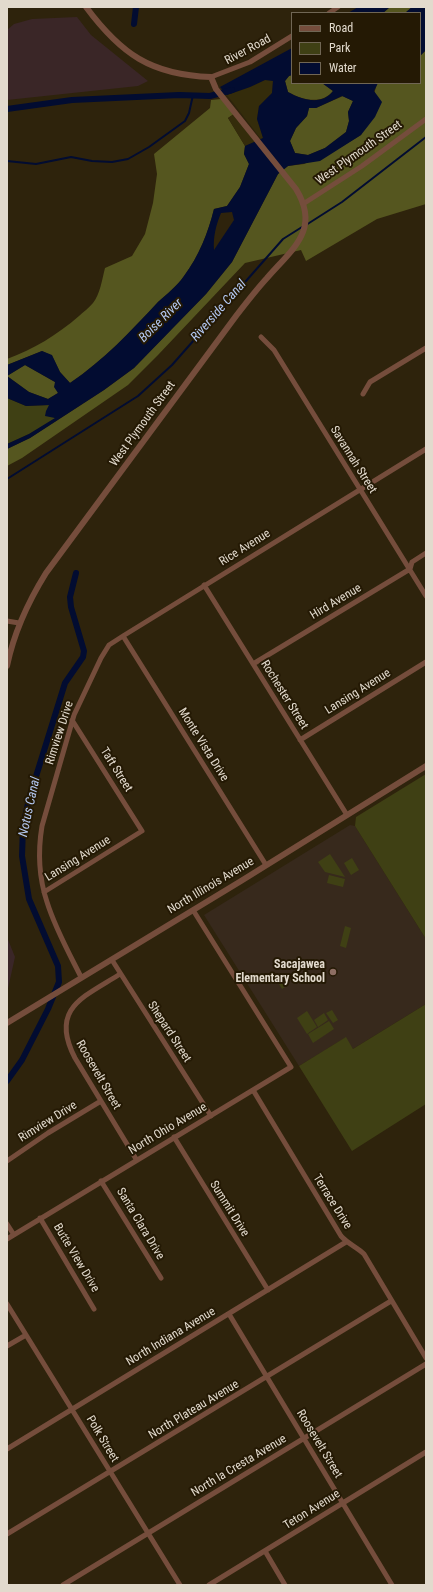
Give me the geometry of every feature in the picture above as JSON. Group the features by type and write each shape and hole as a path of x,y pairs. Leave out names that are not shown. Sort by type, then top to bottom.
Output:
{"street":[{"path":"86,7 101,28 116,42 151,66 184,75 211,77"},
{"name":"River Road","path":"211,77 250,62 291,37"},
{"name":"West Plymouth Street","path":"7,666 19,623 27,605 46,573 236,316 298,243 303,231 305,214 303,204 296,189 216,89 211,77"},
{"name":"West Plymouth Street","path":"303,204 362,166 426,119"},
{"name":"Savannah Street","path":"261,337 274,350 426,596"},
{"path":"363,394 370,382 426,348"},
{"name":"Rice Avenue","path":"91,679 109,645 426,449"},
{"name":"Hird Avenue","path":"253,664 410,569 412,562 426,553"},
{"name":"Rochester Street","path":"204,585 347,815"},
{"path":"7,621 19,623"},
{"name":"Monte Vista Drive","path":"123,636 266,865"},
{"name":"Lansing Avenue","path":"300,740 426,662"},
{"name":"Rimview Drive","path":"81,977 54,921 44,892 39,843 42,826 72,720 91,679"},
{"name":"Taft Street","path":"72,720 142,831"},
{"name":"North Illinois Avenue","path":"7,1023 426,766"},
{"name":"Lansing Avenue","path":"44,892 142,831"},
{"name":"North Ohio Avenue","path":"7,1239 136,1159 211,1116 291,1067 193,910"},
{"name":"Shepard Street","path":"112,960 211,1116"},
{"name":"Roosevelt Street","path":"120,974 78,1000 67,1016 65,1027 68,1046 136,1159"},
{"name":"Terrace Drive","path":"252,1090 341,1236 346,1242 364,1254 426,1358"},
{"name":"Rimview Drive","path":"7,1161 101,1101"},
{"name":"Summit Drive","path":"174,1137 268,1290"},
{"name":"Santa Clara Drive","path":"101,1181 161,1278"},
{"name":"Butte View Drive","path":"40,1218 94,1309"},
{"path":"7,1224 14,1235"},
{"name":"North Indiana Avenue","path":"7,1449 346,1242"},
{"name":"North Plateau Avenue","path":"7,1534 391,1301"},
{"name":"Polk Street","path":"7,1304 180,1585"},
{"name":"Roosevelt Street","path":"229,1314 392,1585"},
{"path":"7,1346 26,1335"},
{"name":"North la Cresta Avenue","path":"63,1585 426,1364"},
{"name":"Teton Avenue","path":"208,1585 426,1452"},
{"path":"265,1551 285,1585"}],"shaded area":[{"path":"390,7 412,7 406,12 384,12"},
{"path":"77,17 91,35 148,81 138,86 7,100 7,30 14,24 32,19"},
{"path":"426,50 426,204 377,219 306,261 301,250 245,263 128,385 22,458 7,466 7,449 30,438 104,390 134,368 206,294 232,262 278,174 288,166 304,164 341,147 361,135 377,84 421,84 421,55"},
{"path":"291,75 291,84 323,84 333,91 318,100 299,97 288,92 285,81"},
{"path":"343,96 353,101 348,112 349,121 346,132 325,148 308,155 295,153 290,141 296,128 307,116 309,108 316,108"},
{"path":"221,99 234,114 228,118 245,146 244,154 249,164 240,187 227,206 214,209 202,244 181,280 116,345 94,365 70,383 60,372 52,356 42,351 7,365 7,359 27,351 45,341 90,307 97,295 105,268 132,256 145,234 153,203 157,174 154,154 210,108 211,100"},
{"path":"25,365 55,382 58,393 48,399 29,392 7,376"},
{"name":"Sacajawea Elementary School","path":"350,825 355,826 426,939 426,1004 353,1049 345,1038 299,1066 204,915"},
{"path":"7,937 15,957 7,993"}],"green space":[{"path":"7,398 26,406 50,405 51,416 56,418 29,434 7,444"},
{"path":"426,774 426,939 355,826 356,817"},
{"path":"330,854 345,877 325,872 318,862"},
{"path":"352,858 359,870 351,875 344,863"},
{"path":"329,875 345,879 343,887 327,883"},
{"path":"345,926 351,928 346,948 340,946"},
{"path":"282,975 288,985 282,989 276,979"},
{"path":"426,1004 426,1104 352,1151 299,1066 346,1037 353,1049"},
{"path":"332,1010 338,1020 333,1023 326,1013"},
{"path":"307,1011 317,1027 307,1034 297,1018"},
{"path":"324,1013 328,1020 318,1027 314,1020"},
{"path":"329,1021 334,1029 313,1043 308,1034"}],"sand":[{"path":"265,80 273,80 272,93 259,106 257,119 263,138 261,139 227,95"},
{"path":"234,114 255,142 245,146 228,118"}],"water":[{"path":"358,7 390,7 384,12 350,12"},
{"path":"412,7 426,7 426,50 421,55 421,12 406,12"},
{"name":"Boise River","path":"291,49 291,75 285,81 288,92 305,99 318,100 328,96 333,91 323,84 378,84 374,91 382,102 375,117 361,135 320,161 288,166 278,174 232,262 206,294 134,368 104,390 30,438 7,449 7,444 29,434 55,418 45,416 49,405 26,406 7,398 7,376 7,365 42,351 52,355 60,372 70,383 94,365 181,280 202,244 214,209 227,206 240,187 249,164 244,154 245,146 263,138 257,119 259,106 272,93 273,81 265,80 227,95 220,87","holes":["342,96 353,101 348,112 349,121 346,132 325,148 308,155 295,153 290,141 296,128 307,116 309,108 316,108","232,212 234,220 214,250 215,231 221,213","25,365 55,382 54,387 58,393 48,399 29,392 7,376"]}],"waterway":[{"name":"Notus Canal","path":"134,24 136,7"},
{"path":"7,109 72,100 179,95 210,96 232,90"},
{"path":"7,161 36,164 71,157 92,161 112,162 128,159 149,147 185,121 189,113 193,95"},
{"name":"Riverside Canal","path":"306,225 342,202 426,137"},
{"name":"Riverside Canal","path":"7,479 138,396 172,365 283,239 302,227"},
{"name":"Notus Canal","path":"7,1081 22,1060 48,1009 59,982 58,966 29,899 22,856 23,827 29,799 65,683 83,657 84,651 71,607 70,597 76,573"}],"place":[{"name":"Sacajawea Elementary School","path":"333,972"}]}
